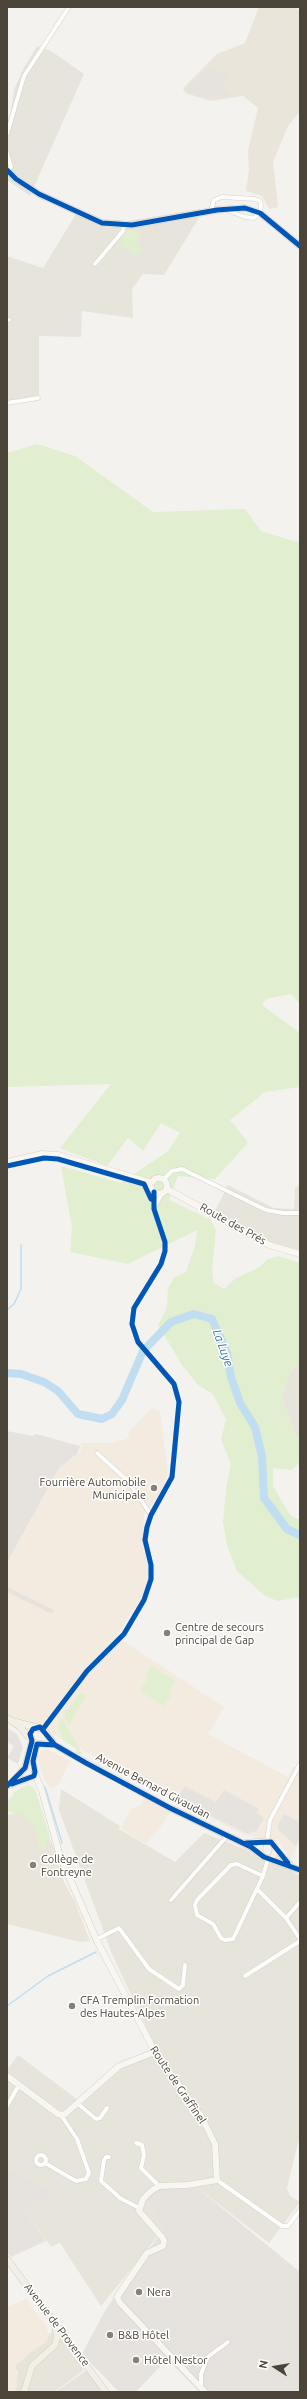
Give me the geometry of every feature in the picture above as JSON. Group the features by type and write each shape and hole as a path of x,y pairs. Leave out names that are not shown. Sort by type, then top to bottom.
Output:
{"main road":[{"path":"10,1720 43,1729 55,1746"},
{"path":"10,1720 35,1741 55,1746"},
{"path":"35,1728 31,1732 35,1741"},
{"path":"35,1741 47,1735"},
{"name":"Avenue Bernard Givaudan","path":"55,1746 227,1836 259,1851 270,1859 298,1869"},
{"path":"259,1851 264,1842 274,1844 276,1850 298,1869"},
{"name":"Avenue Bernard Givaudan","path":"242,1843 264,1842"},
{"path":"270,1859 276,1850"},
{"name":"Avenue de Provence","path":"7,2259 106,2392"},
{"path":"24,2392 32,2366 42,2355 55,2345 57,2340 55,2323"}],"street":[{"path":"7,134 24,76 69,7"},
{"path":"7,153 10,167 7,170 30,189 82,215 102,223 124,226 239,207 260,213 300,246"},
{"path":"214,210 214,200 226,197 258,199 261,205 260,213"},
{"path":"214,210 230,211 250,218 260,213"},
{"path":"95,264 123,231 124,226"},
{"path":"7,403 38,398"},
{"path":"7,1162 42,1154 58,1155 152,1183"},
{"path":"164,1179 172,1171 182,1169 266,1210 283,1214 300,1213"},
{"path":"152,1183 157,1178 164,1179 168,1185 167,1189 161,1195 154,1208"},
{"path":"43,1729 87,1671 120,1639 146,1595 152,1570 146,1540 151,1515 172,1477 179,1402 174,1384 138,1342 132,1324 133,1312 138,1300 161,1264 165,1251 165,1242 154,1208 154,1192 152,1183"},
{"name":"Route des Prés","path":"167,1189 269,1245 300,1254"},
{"path":"154,1192 161,1195"},
{"path":"97,1453 128,1481 151,1515"},
{"path":"7,1786 24,1770 35,1741"},
{"path":"31,1775 35,1741"},
{"path":"264,1842 270,1820 300,1764"},
{"path":"24,1770 31,1775"},
{"name":"Route de Graffinel","path":"24,1770 24,1776 31,1775 42,1791 60,1856 97,1939 154,2052 201,2116 213,2140 217,2154 217,2180"},
{"path":"7,1786 31,1775"},
{"path":"171,1900 227,1836"},
{"path":"263,1876 238,1864 231,1865 197,1900 195,1905 197,1915 213,1924 221,1938 229,1941 233,1939 257,1889 263,1876 270,1859"},
{"path":"245,1976 300,1940 286,1918 257,1889"},
{"path":"286,1918 300,1902"},
{"path":"97,1939 119,1928 149,1969 178,1989 183,1985 185,1965"},
{"path":"61,2115 66,2114 119,2066 154,2052"},
{"path":"7,2076 61,2115 77,2139 89,2173 86,2179 76,2181 45,2163"},
{"path":"7,2106 19,2085"},
{"path":"77,2103 96,2118 100,2118 106,2108"},
{"path":"136,2143 142,2145 144,2155 141,2168 159,2186"},
{"path":"109,2157 106,2157 104,2160 101,2180 120,2198 139,2208 143,2219 164,2241 160,2249 150,2251 144,2257 119,2292 118,2301 203,2390"},
{"path":"139,2208 147,2195 159,2186 188,2185 217,2180 282,2226 288,2226 300,2210"},
{"path":"185,2372 193,2364 208,2357 228,2342"},
{"path":"203,2390 201,2372 208,2357"},
{"path":"178,2364 193,2364 201,2372"},
{"path":"191,2377 201,2372"},
{"path":"27,2383 28,2392"}],"shaded area":[{"path":"259,7 296,7 300,12 300,112 288,126 273,162 278,207 269,209 262,196 246,191 249,170 248,151 258,108 243,96 210,101 185,93 183,88 217,54 245,43"},
{"path":"37,46 51,51 84,74 30,196 7,180 7,119 10,118 14,90 23,69"},
{"path":"205,69 231,74 224,80 225,91 232,93 227,96 199,97 186,91 189,83 203,74"},
{"path":"79,209 103,219 128,221 199,209 200,216 164,275 143,274 132,289 133,318 82,311 81,337 39,336 39,400 7,405 7,256 43,268"},
{"path":"300,1184 300,1255 296,1249 274,1244 215,1211 228,1185 274,1208 294,1209 295,1188"},
{"path":"300,1363 300,1439 297,1438 281,1396 290,1373"},
{"path":"152,1408 160,1411 168,1474 158,1498 144,1513 143,1540 149,1570 142,1598 116,1636 224,1707 208,1734 288,1777 293,1767 300,1770 300,1841 290,1859 277,1839 260,1839 238,1832 35,1725 7,1716 7,1564 59,1468 78,1454 81,1450 81,1443 113,1443 129,1438 128,1433"},
{"path":"7,1431 32,1436 36,1434 80,1446 77,1454 59,1468 7,1563"},
{"path":"7,1587 54,1610 52,1614 7,1592"},
{"path":"7,1728 17,1734 23,1747 18,1764 7,1758 14,1746 7,1742"},
{"path":"47,1749 70,1761 58,1786 50,1788 44,1778 37,1758 41,1750"},
{"path":"185,1786 216,1802 224,1790 259,1809 257,1813 264,1818 256,1832 253,1831 248,1834 176,1799"},
{"path":"61,1789 120,1826 119,1829 175,1862 204,1833 280,1863 300,1876 300,2135 287,2188 290,2196 300,2202 269,2243 195,2186 146,2199 163,2230 101,2306 60,2243 51,2247 24,2211 49,2192 7,2166 7,2070 18,2055 82,2103 120,2070 156,2048 112,1954 59,1810"},
{"path":"145,1797 171,1811 162,1825 146,1844 120,1828 132,1808 140,1806"},
{"name":"Collège de Fontreyne","path":"37,1809 55,1851 63,1880 75,1902 90,1941 80,1942 7,1924 7,1815"},
{"path":"284,1814 300,1822 300,1838 296,1846 278,1830 278,1824"},
{"path":"7,2166 50,2192 24,2211 46,2241 11,2257 7,2252"},
{"path":"195,2186 300,2272 300,2392 200,2392 167,2359 136,2392 119,2392 82,2354 106,2309 163,2230 146,2199 159,2189"},
{"path":"26,2299 46,2326 49,2335 46,2342 33,2350 16,2365 17,2386 14,2392 7,2392 7,2307"},
{"path":"54,2329 84,2370 54,2392 14,2392 18,2371 15,2370 16,2365 33,2350 46,2342"},
{"path":"87,2370 103,2392 55,2392"},
{"path":"87,2375 100,2392 82,2392 75,2384"}],"green space":[{"path":"131,229 141,234 135,245 143,249 138,257 119,245 126,232"},
{"path":"37,444 75,456 153,512 245,509 261,531 300,543 300,1004 291,994 266,999 262,1005 300,1033 300,1087 265,1092 230,1120 247,1141 247,1144 215,1179 178,1176 169,1200 211,1220 216,1230 212,1270 214,1283 224,1289 236,1278 258,1268 268,1259 279,1256 300,1263 300,1363 290,1373 281,1396 297,1438 300,1439 300,1462 292,1470 273,1468 273,1486 290,1515 300,1520 300,1597 277,1601 264,1595 237,1571 227,1545 223,1522 226,1489 231,1464 221,1440 226,1419 213,1394 198,1385 182,1365 158,1325 167,1308 168,1288 174,1278 186,1272 195,1246 197,1230 128,1264 70,1252 72,1228 61,1166 121,1183 168,1151 180,1133 161,1123 143,1151 128,1138 107,1166 60,1148 111,1084 7,1087 7,453"},
{"path":"151,1666 175,1681 169,1691 172,1693 164,1706 140,1691 148,1678 145,1676"},
{"path":"80,1693 86,1696 69,1725 64,1715"},
{"path":"62,1718 82,1753 80,1756 77,1754 76,1749 62,1739 58,1725"},
{"path":"27,1785 33,1787 36,1792 49,1834 45,1850 39,1849 36,1831 31,1823 22,1815 7,1811 7,1801 14,1795 13,1793"}],"waterway":[{"path":"7,1310 14,1304 21,1289 21,1245"},
{"name":"La Luye","path":"7,1373 21,1374 44,1382 58,1391 78,1414 102,1419 112,1414 122,1400 143,1351 171,1322 194,1314 212,1319 227,1353 231,1377 240,1403 255,1427 262,1457 264,1498 287,1529 300,1535"},
{"path":"45,1787 62,1843"},
{"path":"7,2006 48,1976 96,1952"}],"cycle path":[{"path":"7,170 16,179 39,194 102,223 132,225 217,210 245,208 260,213 300,246"},
{"path":"7,1166 44,1158 58,1159 144,1184 151,1199 153,1200"},
{"path":"43,1729 87,1671 124,1634 144,1600 151,1579 151,1565 145,1540 147,1527 151,1515 172,1477 179,1402 174,1384 138,1342 132,1324 134,1308 161,1264 165,1251 165,1242 154,1209 154,1192"},
{"path":"7,1786 25,1768 32,1741 30,1734 33,1729 40,1727 55,1745 86,1763 170,1808 251,1847 264,1857 300,1870"},
{"path":"12,1784 34,1776 35,1772 33,1761 37,1744 55,1745"},
{"path":"246,1843 271,1842 288,1863"}],"place":[{"name":"Fourrière Automobile Municipale","path":"154,1488"},
{"name":"Centre de secours principal de Gap","path":"167,1633"},
{"name":"Collège de Fontreyne","path":"33,1865"},
{"name":"CFA Tremplin Formation des Hautes-Alpes","path":"72,2006"},
{"name":"Nera","path":"139,2292"},
{"name":"B&B Hôtel","path":"110,2335"},
{"name":"Hôtel Nestor","path":"136,2360"}]}
